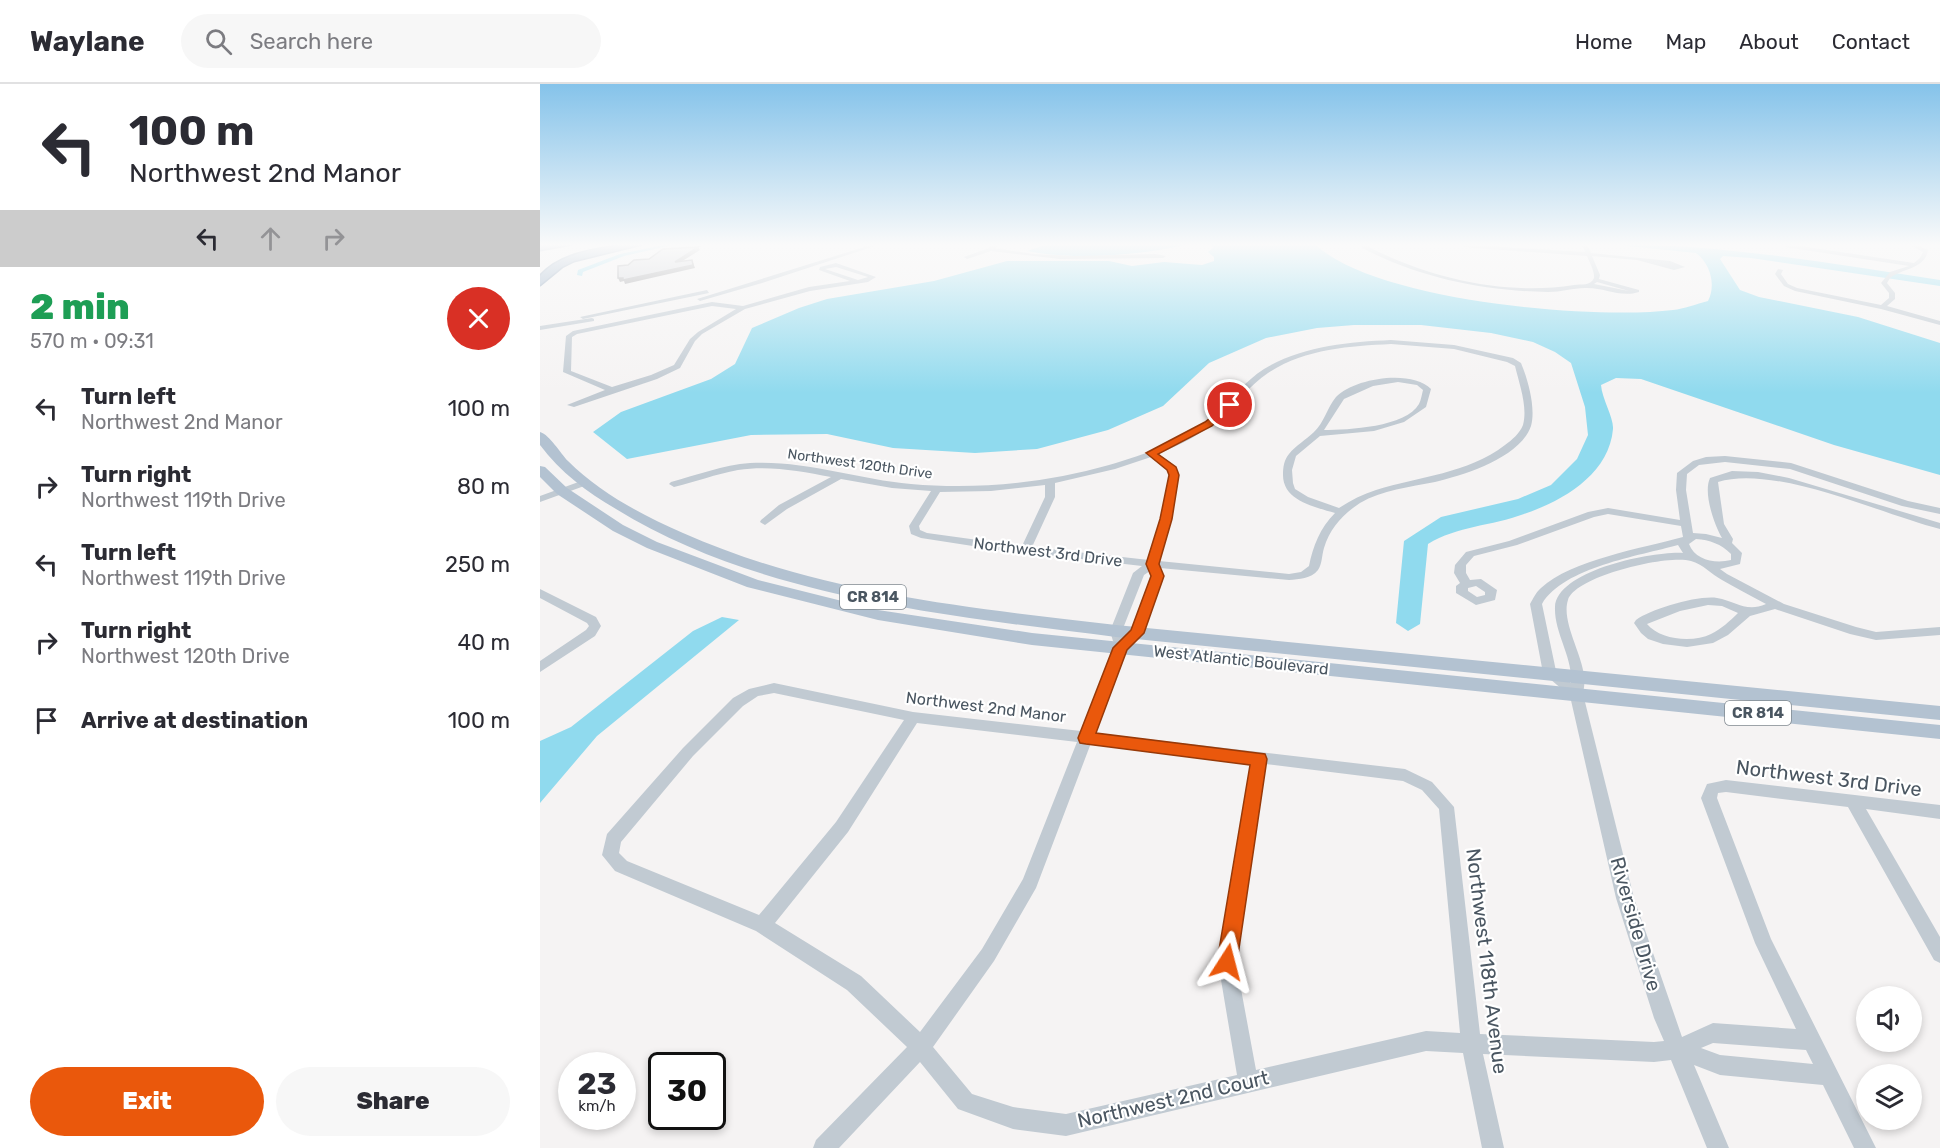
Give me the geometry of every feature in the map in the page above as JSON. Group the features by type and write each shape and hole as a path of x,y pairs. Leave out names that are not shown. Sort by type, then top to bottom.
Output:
{"main road":[{"name":"West Atlantic Boulevard","path":"540,436 558,460 584,483 648,522 680,538 759,567 892,601 1118,639 1577,685 1940,713"},
{"name":"West Atlantic Boulevard","path":"540,470 561,491 618,528 643,541 753,584 878,615 1032,639 1118,639 1137,633 1550,673 1577,685 1940,732"}],"street":[{"path":"540,323 616,311 698,294"},
{"path":"540,328 627,314 710,294"},
{"path":"745,294 768,299"},
{"path":"745,294 756,303"},
{"path":"571,405 654,377 677,366 692,340 711,325 743,308 791,294"},
{"path":"1817,294 1882,307 1940,323"},
{"path":"1882,307 1892,299 1892,294"},
{"path":"612,390 567,372 569,336 584,329 712,304 743,308"},
{"name":"Northwest 120th Drive","path":"674,484 749,466 802,469 892,485 937,489 1050,481 1151,453 1209,424 1258,375 1276,365 1324,350 1356,345 1412,343 1470,350 1510,360 1518,365 1528,408 1527,425 1517,441 1500,454 1478,465 1452,474 1398,485 1357,502 1342,512"},
{"path":"1318,433 1341,433 1388,426 1404,420 1423,405 1427,396 1425,385 1419,382 1385,382 1348,392 1340,399 1318,433 1296,452 1288,464 1288,486 1294,494 1342,512"},
{"path":"1137,633 1158,576 1153,564 1166,519 1174,475 1172,469 1151,453"},
{"path":"1940,511 1906,504 1791,466 1716,459 1696,463 1682,473 1681,490 1686,532 1683,547 1740,586 1775,605 1876,636 1940,631"},
{"path":"1716,537 1719,524 1712,486 1713,480 1719,476 1733,474 1800,483 1902,517 1940,526"},
{"path":"765,522 783,507 839,476"},
{"path":"1024,551 1039,525 1050,497 1050,481"},
{"path":"540,499 584,483"},
{"name":"Northwest 3rd Drive","path":"937,489 914,526 915,532 925,536 1024,551 1289,576 1304,575 1314,568 1321,540 1329,525 1342,512"},
{"path":"1466,583 1460,573 1461,565 1470,554 1513,543 1592,514 1608,511 1686,532 1716,537 1737,553 1736,562 1740,586"},
{"path":"1550,673 1536,604 1543,591 1569,575 1686,532"},
{"path":"1577,685 1566,638 1561,600 1566,591 1614,567 1672,556 1724,566 1736,562"},
{"path":"824,1148 921,1047 988,955 1030,883 1086,738 1140,573 1153,564"},
{"path":"540,593 592,620 595,626 591,633 540,667"},
{"path":"1746,613 1716,637 1703,643 1658,639 1644,632 1640,622 1650,616 1712,600 1746,613 1757,613 1775,605"},
{"name":"Riverside Drive","path":"1577,685 1625,898 1676,1049 1718,1148"},
{"name":"Northwest 2nd Manor","path":"610,855 613,839 688,752 738,702 754,692 774,688 912,717 1405,775 1427,786"},
{"path":"762,925 842,827 912,717"},
{"path":"1248,1081 1227,962 1259,759"},
{"name":"Northwest 118th Avenue","path":"1427,786 1446,807 1471,1043 1493,1148"},
{"name":"Northwest 3rd Drive","path":"1810,1040 1764,943 1723,838 1709,798 1712,788 1725,786 1940,812"},
{"path":"1854,802 1940,954"},
{"name":"Northwest 2nd Court","path":"610,855 621,866 762,925 854,983 921,1047 965,1102 1013,1118 1066,1125 1426,1041 1654,1052 1676,1049 1713,1033 1810,1040"},
{"path":"1810,1040 1865,1148"},
{"name":"Northwest 2nd Court","path":"1676,1049 1720,1065 1827,1075"}],"water":[{"path":"859,294 1437,294 1540,309 1637,312 1677,309 1708,301 1710,294 1750,294 1858,317 1940,343 1940,475 1834,445 1641,379 1616,378 1601,385 1613,429 1610,445 1603,460 1593,473 1568,494 1539,509 1451,533 1428,544 1420,624 1408,631 1396,623 1404,541 1441,517 1518,499 1551,485 1577,459 1588,435 1585,407 1571,363 1555,352 1533,342 1491,333 1421,325 1354,325 1317,328 1266,338 1209,363 1163,406 1108,430 1037,449 975,453 893,448 827,434 751,435 627,459 593,432 621,412 711,379 735,364 752,328 827,299"},
{"path":"722,617 739,620 597,736 540,803 540,741 571,727 693,631"}],"route":[{"path":"1227,962 1259,759 1086,738 1120,648 1137,633 1142,613 1158,576 1153,564 1166,519 1174,475 1172,469 1151,453 1209,424 1230,405"}]}
